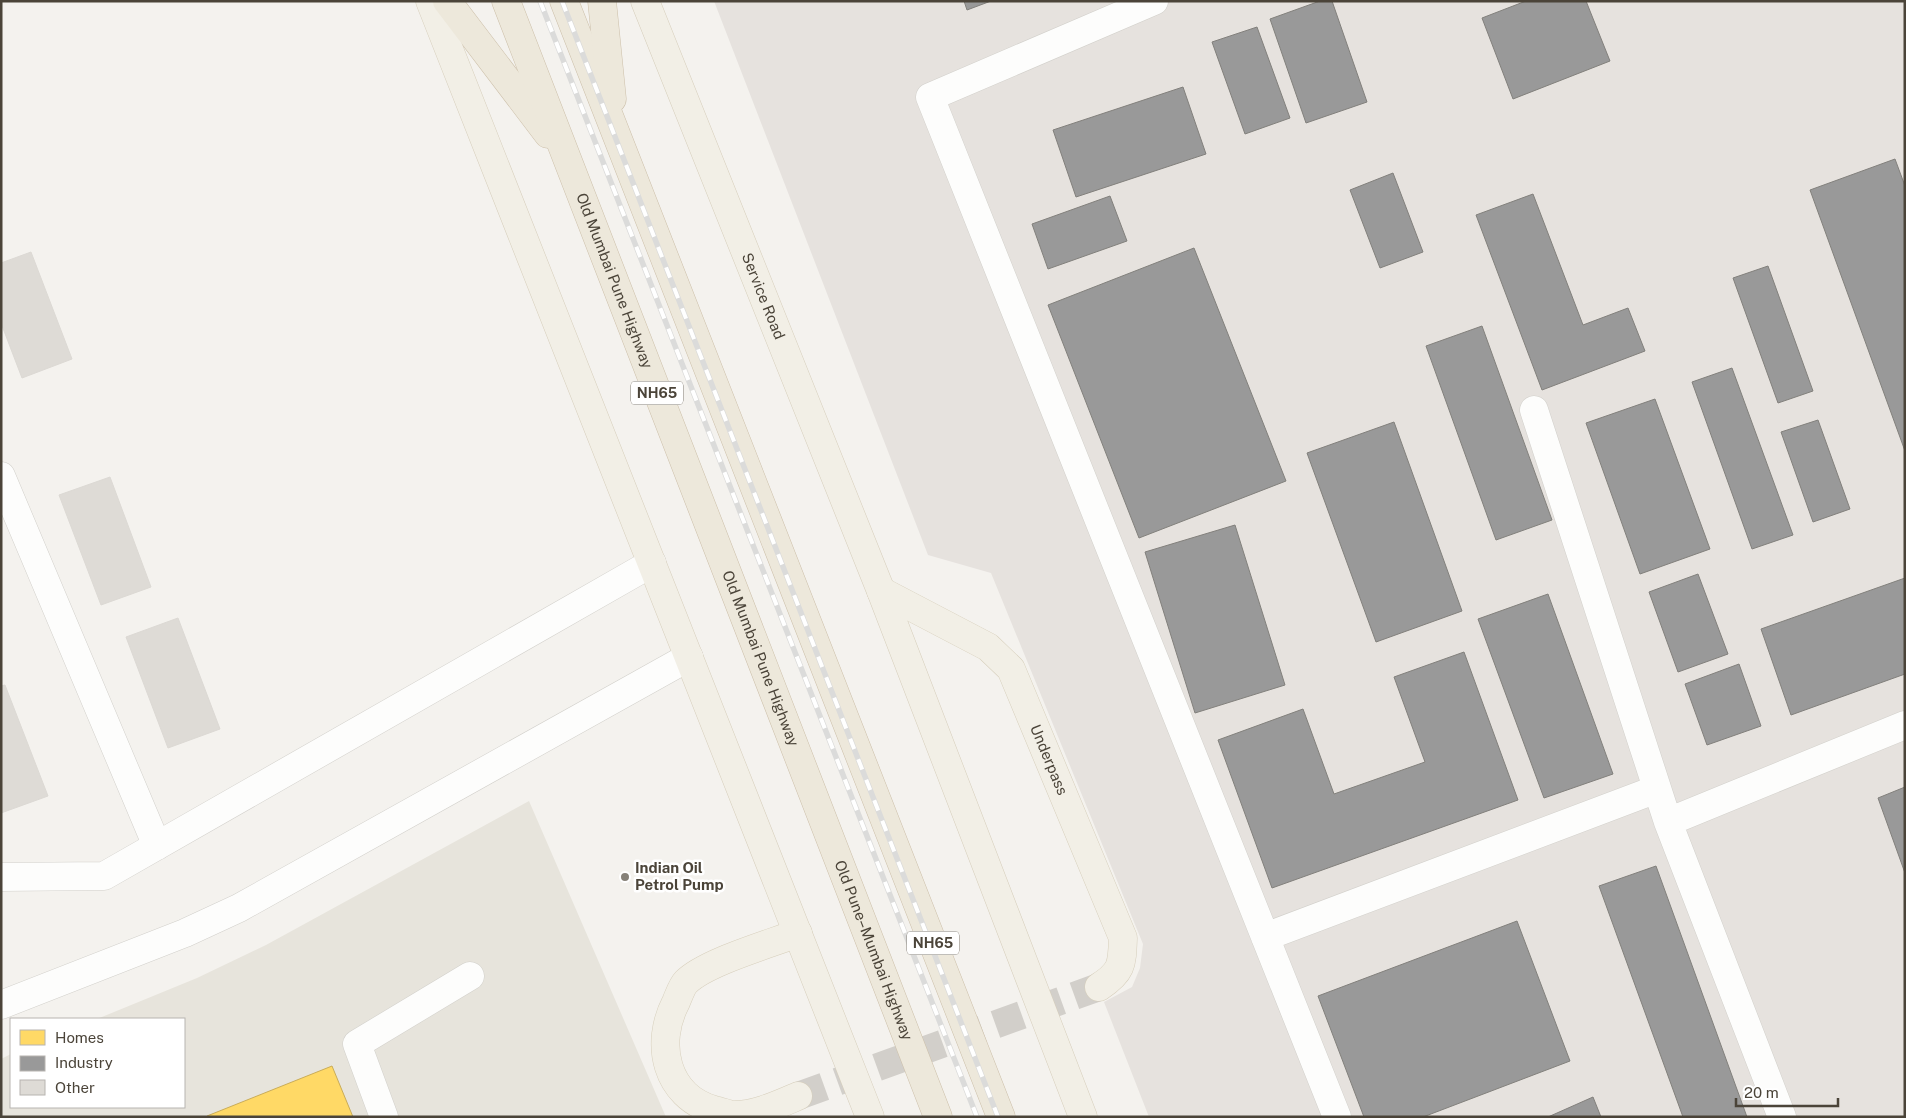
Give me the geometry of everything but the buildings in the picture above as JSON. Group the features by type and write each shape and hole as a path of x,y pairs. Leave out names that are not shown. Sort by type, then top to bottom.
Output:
{"highway":[{"path":"447,1 567,159"},
{"name":"Old Mumbai Pune Highway","path":"506,1 808,784"},
{"name":"NH65","path":"564,1 1001,1117"},
{"path":"602,1 615,134"},
{"name":"Old Pune–Mumbai Highway","path":"808,784 938,1117"}],"main road":[{"path":"430,1 870,1117"},
{"name":"Service Road","path":"645,1 881,591 1083,1117"},
{"name":"Underpass","path":"881,591 988,647 1011,669 1123,938 1122,961 1114,977 1099,986"},
{"path":"798,933 705,968 686,982 671,1010 665,1039 666,1063 680,1090 702,1106 732,1115 764,1111 798,1096"}],"street":[{"path":"1154,1 930,97 1336,1117"},
{"path":"1534,410 1668,822 1782,1117"},
{"path":"1,476 157,846"},
{"path":"1,877 104,876 652,563"},
{"path":"1,1005 185,933 239,908 689,657"},
{"path":"1668,822 1905,725"},
{"path":"1265,937 1658,789"},
{"path":"384,1117 356,1044 470,976"}],"shaded area":[{"path":"714,1 1905,1 1905,1117 1149,1117 1104,1002 1132,987 1140,968 1143,944 991,573 928,555"},
{"path":"529,801 666,1117 1,1117 1,1059 10,1054 10,1108 185,1108 185,1018 99,1018 197,978 266,945"}],"tunnel":[{"path":"798,1096 1099,987"}],"railway":[{"path":"540,1 977,1117"},
{"path":"562,1 998,1117"}],"place":[{"name":"Indian Oil Petrol Pump","path":"625,877"}]}
